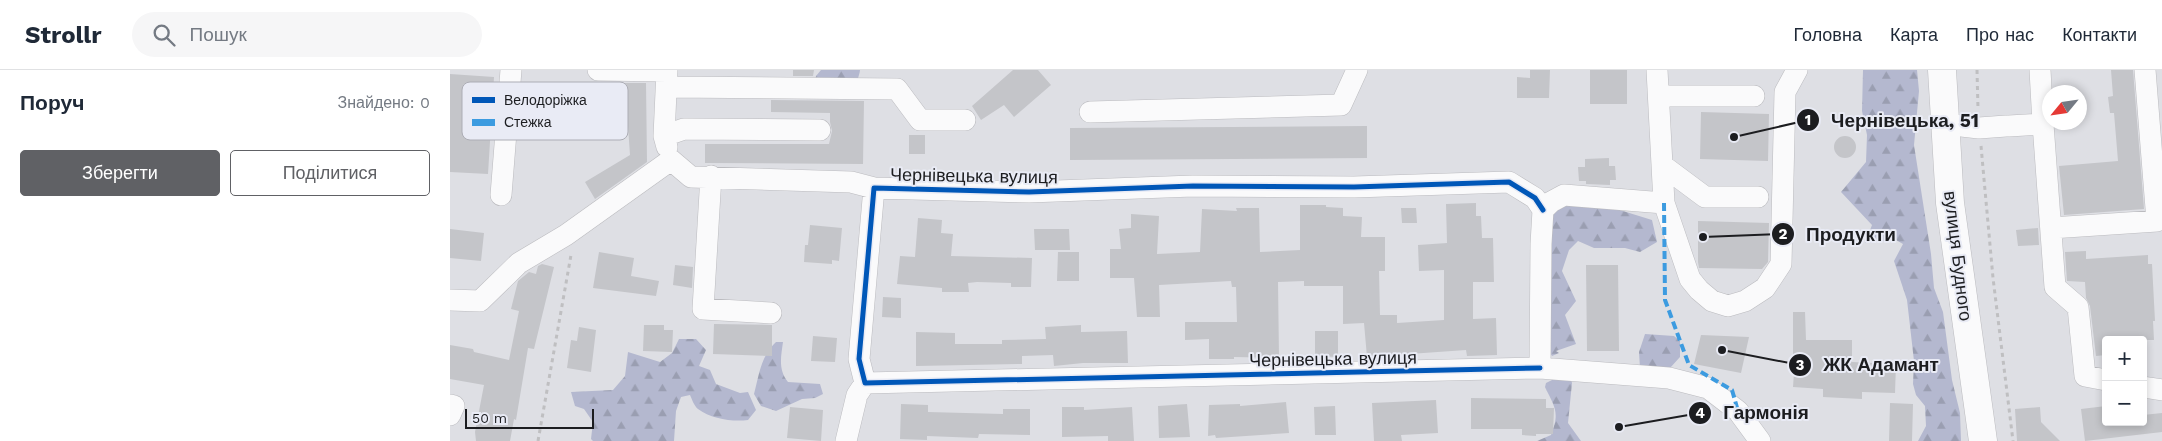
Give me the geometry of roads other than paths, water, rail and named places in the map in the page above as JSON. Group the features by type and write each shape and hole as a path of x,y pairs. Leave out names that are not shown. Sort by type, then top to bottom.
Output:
{"highway":[{"name":"вулиця Будного","path":"1942,70 1950,203 1983,441"}],"street":[{"path":"598,70 667,76 898,89 920,120 965,120"},
{"path":"1090,112 1341,105 1357,70"},
{"path":"1657,70 1664,203 1690,279 1698,290 1712,301 1728,306 1745,302 1765,288 1781,264 1785,92 1797,70"},
{"path":"2040,70 2042,106"},
{"path":"2051,228 2157,221 2146,70"},
{"path":"450,300 480,301 519,263 566,235 576,226 671,160 664,136 667,76"},
{"path":"1659,96 1754,96"},
{"path":"1944,124 1979,128 2042,124"},
{"path":"664,136 684,129 820,130"},
{"path":"2043,130 2055,287 2078,307 2085,376 2102,379"},
{"path":"501,195 505,140"},
{"name":"Чернівецька вулиця","path":"671,160 691,176 851,182 874,188 1029,192 1193,186 1354,186 1509,182 1535,198 1543,210"},
{"path":"1662,165 1705,196 1758,197"},
{"path":"711,176 703,309 771,313"},
{"name":"Чернівецька вулиця","path":"874,188 860,359 865,383 1540,368 1669,378 1708,388 1738,411 1760,441"},
{"path":"1540,368 1543,210 1551,202 1564,196 1664,203"},
{"path":"846,441 857,395 865,383"},
{"path":"2147,388 2162,390"},
{"path":"450,405 454,406 450,415"}],"place":[{"name":"Чернівецька, 51","path":"1734,137"},
{"name":"Продукти","path":"1703,237"},
{"name":"ЖК Адамант","path":"1722,350"},
{"name":"Гармонія","path":"1619,427"}]}
